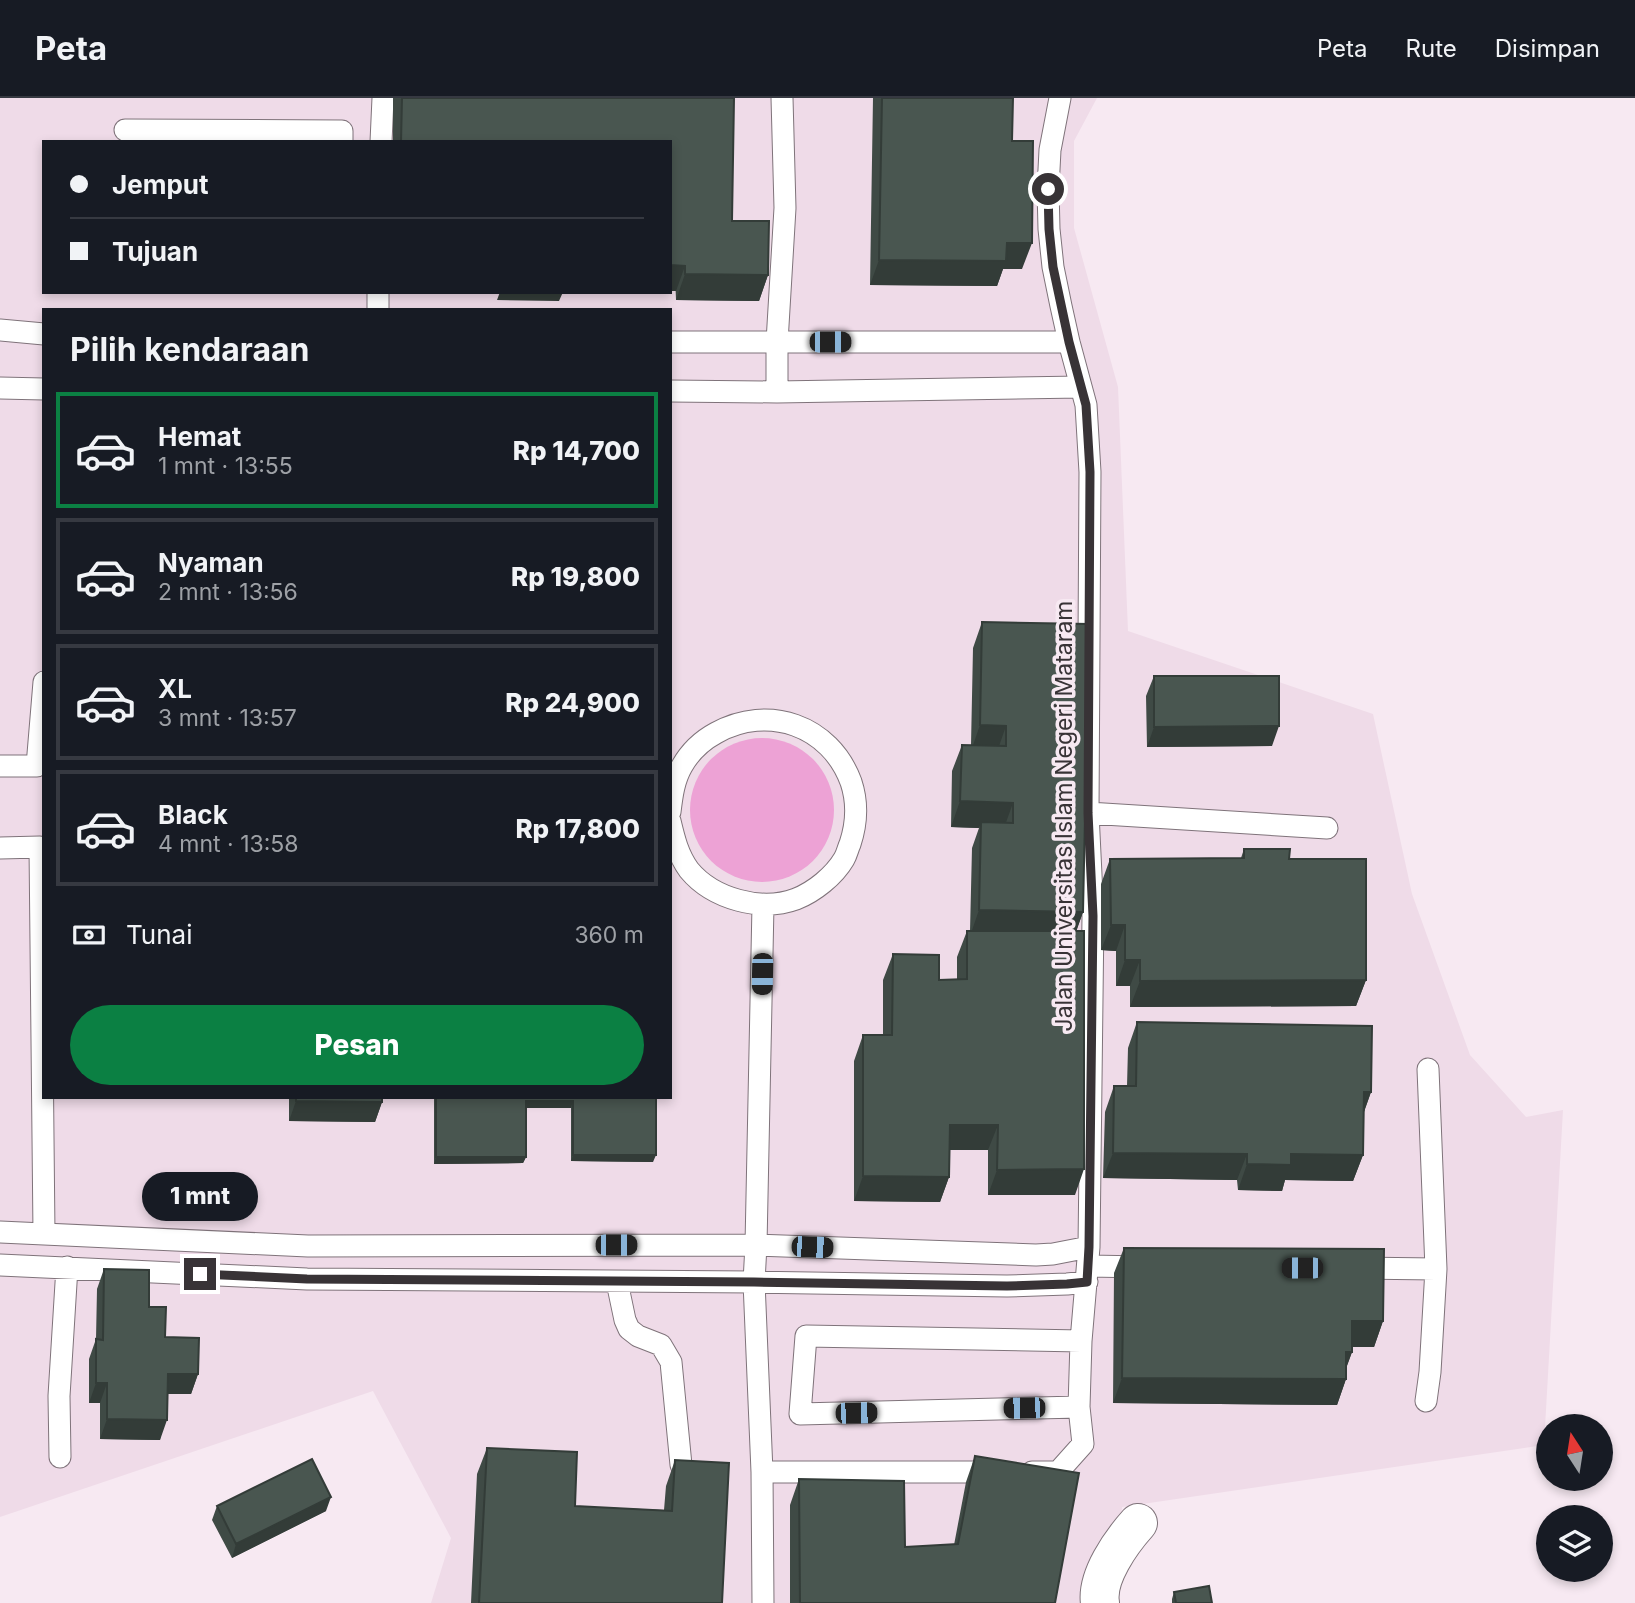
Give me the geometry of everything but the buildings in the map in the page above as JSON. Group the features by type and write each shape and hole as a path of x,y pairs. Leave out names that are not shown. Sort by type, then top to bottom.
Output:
{"street":[{"path":"1100,1603 1098,1594 1114,1554 1138,1523"}],"lane":[{"path":"381,140 383,98"},
{"path":"777,392 777,342 785,208 782,98"},
{"name":"Jalan Universitas Islam Negeri Mataram","path":"762,1472 1058,1472 1083,1444 1079,1407 1081,1341 1088,1265 1093,916 1088,813 1090,472 1086,405 1053,267 1049,229 1050,150 1060,98"},
{"path":"125,130 342,131 342,140"},
{"path":"0,330 42,334"},
{"path":"672,342 1069,342"},
{"path":"672,391 1081,387"},
{"path":"0,388 42,389"},
{"path":"0,766 37,766 42,706"},
{"path":"672,790 683,764 704,740 732,724 764,719 796,724 824,741 845,765 855,796 855,828 844,858 823,883 795,899 763,905 736,901 710,889 690,870 676,845 672,829"},
{"path":"1088,813 1327,828"},
{"path":"0,848 40,847 42,1040"},
{"path":"763,905 754,1282 762,1472 763,1603"},
{"path":"1426,1401 1436,1269 1427,1069"},
{"path":"43,1099 44,1234"},
{"path":"0,1232 308,1246 756,1245 1053,1254 1088,1265 1172,1267"},
{"path":"0,1265 307,1279 1007,1286 1067,1284 1088,1265"},
{"path":"60,1457 59,1396 67,1267"},
{"path":"1339,1268 1436,1269"},
{"path":"617,1282 629,1329 638,1336 661,1345 671,1362 681,1465"},
{"path":"1079,1407 800,1414 806,1336 1081,1341"}],"shaded area":[{"path":"0,98 1097,98 1074,141 1074,228 1118,387 1128,631 1373,714 1412,894 1470,1055 1526,1117 1563,1110 1546,1414 1536,1414 1536,1446 1122,1507 1114,1603 431,1603 451,1538 373,1391 0,1517"},
{"path":"762,738 789,744 813,759 828,783 834,810 828,837 813,861 789,876 762,882 735,876 711,861 696,837 690,810 696,783 711,759 735,744"}],"route":[{"path":"200,1274 307,1279 1007,1286 1087,1282 1093,916 1088,813 1090,472 1086,405 1053,267 1048,189"}]}
